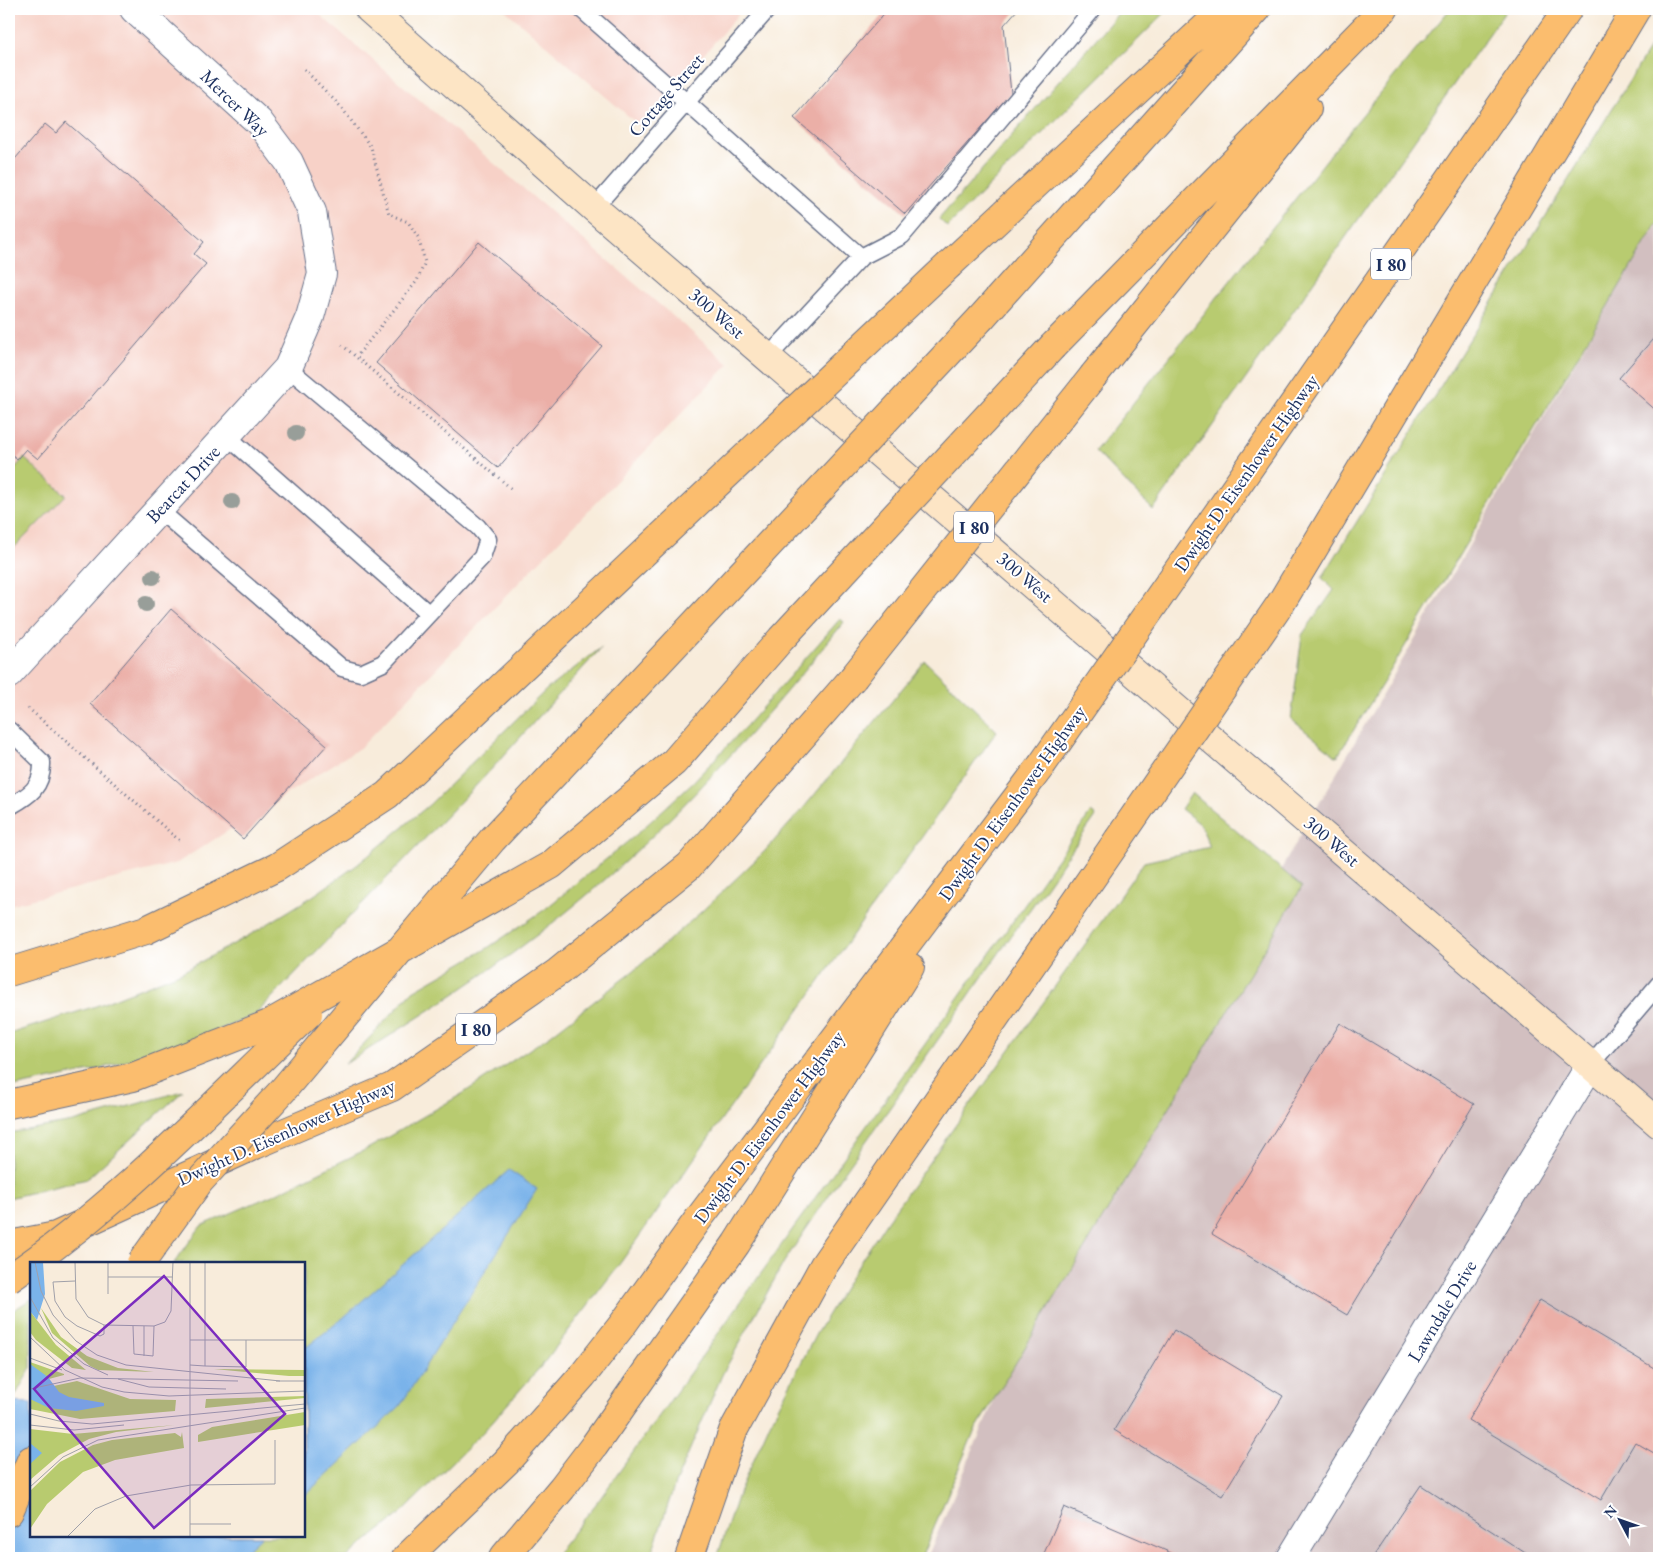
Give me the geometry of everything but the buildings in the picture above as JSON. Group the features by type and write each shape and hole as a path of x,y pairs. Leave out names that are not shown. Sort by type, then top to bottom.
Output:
{"highway":[{"path":"9,972 146,930 277,867 387,795 950,264 1225,9"},
{"path":"142,1262 199,1182 283,1090 492,840 982,317 1257,9"},
{"path":"9,1104 133,1077 269,1024 551,865 674,762 782,639 1053,346 1384,9"},
{"name":"Dwight D. Eisenhower Highway","path":"9,1245 56,1236 255,1145 392,1087 558,972 689,866 853,678 1388,9"},
{"name":"Dwight D. Eisenhower Highway","path":"406,1558 506,1462 584,1375 697,1221 1006,814 1568,9"},
{"path":"689,1558 732,1431 824,1265 1280,602 1636,9"},
{"path":"503,1558 562,1488 594,1446 736,1244 1006,814"},
{"path":"31,1262 108,1204 154,1163 256,1063 492,840"},
{"path":"9,1279 30,1263"},
{"path":"9,1512 30,1462"}],"main road":[{"name":"300 West","path":"369,9 594,208 1659,1124"}],"street":[{"name":"Mercer Way","path":"134,9 260,122 290,162 312,212 322,274"},
{"name":"Bearcat Drive","path":"9,674 288,368 310,317 322,274"},
{"name":"Lawndale Drive","path":"1291,1558 1591,1064"}],"lane":[{"path":"581,9 861,257"},
{"name":"Cottage Street","path":"594,208 768,9"},
{"path":"768,357 861,257 902,236 1093,9"},
{"path":"159,510 342,668 361,673 383,663 482,557 488,539 478,527 288,368"},
{"path":"227,436 430,614"},
{"path":"9,730 42,762 43,772 30,795 9,807"},
{"path":"1591,1064 1659,984"}],"path":[{"path":"304,69 341,107 371,148 389,214 408,222 418,237 425,262 417,281 358,356"},
{"path":"342,345 358,356 512,490"},
{"path":"28,708 180,841"}],"shaded area":[{"path":"9,9 313,9 729,364 361,747 177,863 9,905"},
{"path":"504,9 743,9 641,127"},
{"path":"1659,223 1659,1558 927,1558 1019,1342 1288,857 1639,253"}],"green space":[{"path":"1122,9 1169,9 947,227 939,219"},
{"path":"1450,9 1507,9 1153,510 1095,451 1354,125"},
{"path":"1659,33 1659,220 1337,757 1291,719 1302,635 1334,590 1322,578"},
{"path":"24,458 66,495 10,552 9,475"},
{"path":"840,619 844,622 738,748 662,827 622,865 580,901 514,952 442,1002 345,1064 413,991 486,949 544,910 637,834 693,782 747,725"},
{"path":"602,647 488,773 255,1015 178,1046 95,1070 9,1088 9,1034 96,1006 182,972 248,936 313,896 357,865 429,805 546,690"},
{"path":"925,661 997,731 621,1262 543,1364 483,1432 400,1514 346,1558 12,1558 30,1537 305,1537 305,1262 175,1262 201,1226 275,1194 369,1148 462,1094 551,1035 637,968 700,913 764,852 801,811"},
{"path":"1192,793 1302,887 973,1434 921,1558 717,1558 737,1497 770,1423 816,1334 887,1221 1144,862 1210,847 1200,824 1181,809"},
{"path":"1091,812 1096,816 843,1174 784,1262 722,1375 675,1484 650,1558 553,1558 599,1500"},
{"path":"183,1091 87,1179 9,1198 9,1133 73,1122"},
{"path":"30,1300 30,1370 9,1407 9,1313"}],"water":[{"path":"509,1170 537,1189 400,1406 305,1495 305,1348 343,1318"},
{"path":"9,1402 30,1403 30,1537 261,1537 238,1558 9,1558"}]}
